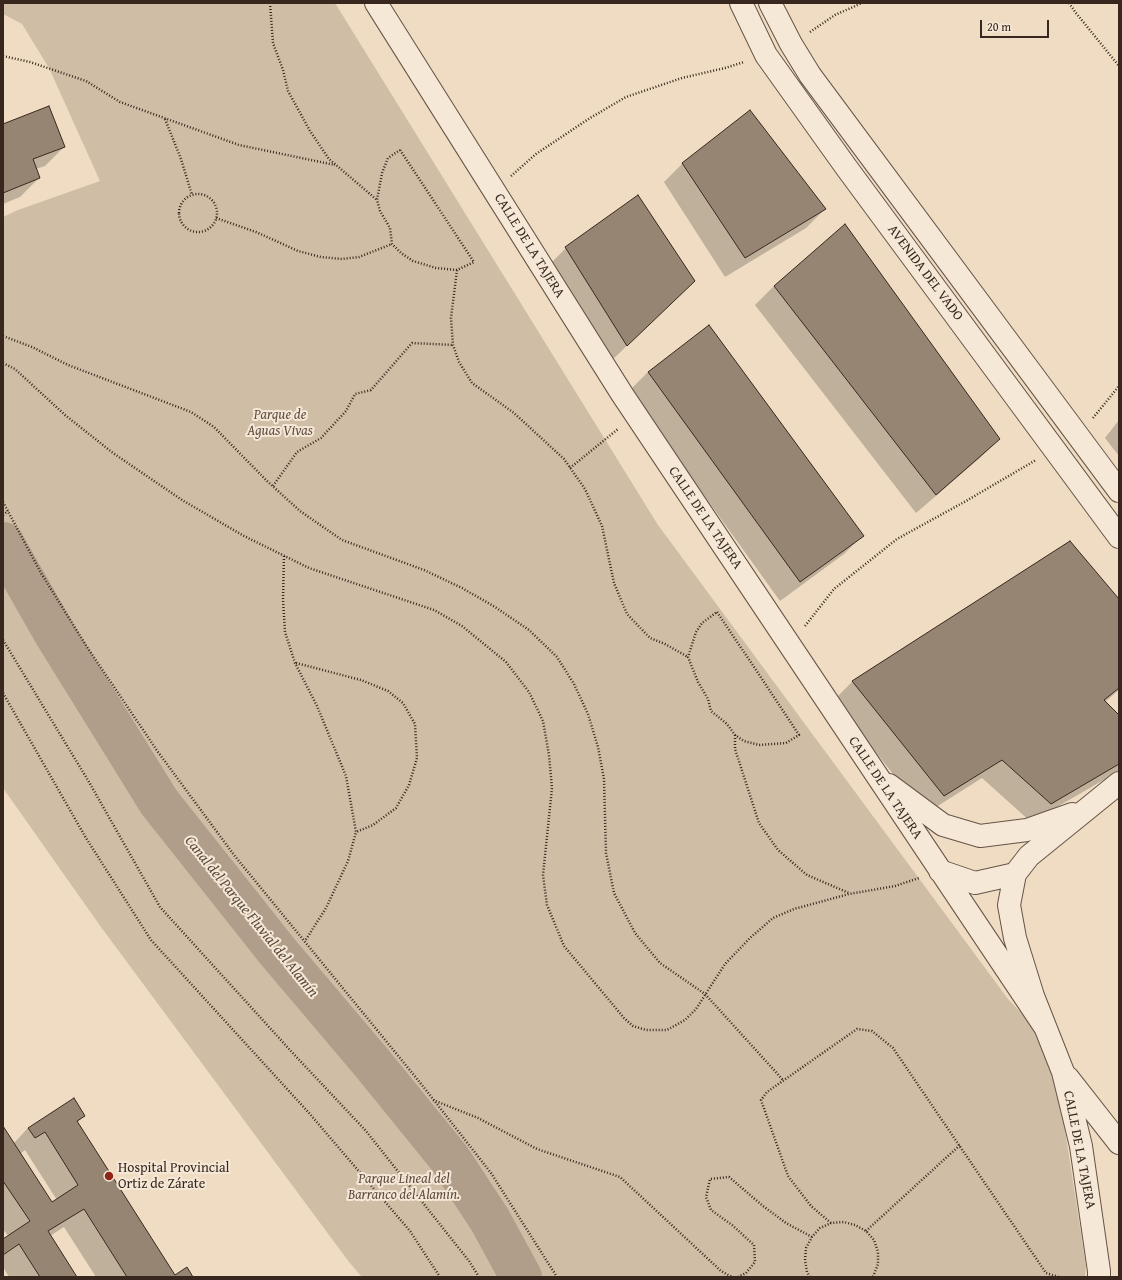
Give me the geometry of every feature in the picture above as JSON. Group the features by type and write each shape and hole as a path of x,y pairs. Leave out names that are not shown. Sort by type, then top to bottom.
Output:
{"street":[{"name":"CALLE DE LA TAJERA","path":"376,3 636,415 1045,1027"},
{"name":"AVENIDA DEL VADO","path":"742,3 766,55 846,167 1119,537"},
{"name":"AVENIDA DEL VADO","path":"770,3 791,44 810,75 1119,491"},
{"path":"876,775 943,825 980,836 1028,830 1087,809"},
{"name":"CALLE DE LA TAJERA","path":"1099,1277 1081,1146 1063,1072 1033,996 1014,931 1009,905 1015,874 1029,856 1119,783"},
{"path":"940,871 975,883 1015,874"},
{"path":"1063,1072 1119,1143"}],"path":[{"path":"270,3 273,43 283,70 288,91 310,131 329,160 377,200"},
{"path":"791,44 835,15 862,3"},
{"path":"1069,3 1119,66"},
{"path":"494,190 536,154 590,118 626,97 682,78 725,68 766,55"},
{"path":"3,56 30,62 86,81 120,102 239,145 336,165"},
{"path":"165,119 181,159 192,195"},
{"path":"400,150 474,262 457,270 436,268 413,261 401,253 392,244 390,228 380,211 377,200 382,173 388,158 400,150"},
{"path":"198,194 210,198 215,204 217,210 215,222 212,227 201,232 195,232 184,226 181,221 180,209 186,199 192,195 198,194"},
{"path":"216,218 256,232 298,251 321,257 342,259 359,257 392,244"},
{"path":"457,270 451,318 453,345 459,362 472,383 514,413 564,459 585,489 602,526 614,583 627,614 650,638 666,644 688,657 698,682 708,699 711,711 727,724 734,735 744,741 759,745 786,743 800,735 717,612 702,623 696,632 688,657"},
{"path":"3,336 32,347 68,366 191,412 214,427 300,511 342,540 424,570 462,588 495,607 529,630 557,657 574,684 588,714 598,747 604,779 606,853 614,893 635,932 660,963 705,994 783,1080"},
{"path":"273,486 297,452 321,438 346,411 355,394 371,390 412,343 453,345"},
{"path":"3,363 15,369 65,415 113,453 182,500 244,536 309,568 385,592 434,610 462,626 506,662 529,692 543,721 552,788 543,875 547,905 564,946 624,1018 633,1026 646,1030 667,1030 685,1020 696,1009 725,964 750,938 773,918 794,909 849,894 895,886 940,871"},
{"path":"1078,437 1119,386"},
{"path":"570,468 636,415"},
{"path":"790,645 834,589 897,539 1055,449"},
{"path":"3,502 41,573 87,647 158,752 234,855 491,1173 557,1277"},
{"path":"3,514 8,511"},
{"path":"284,556 283,600 285,632 295,663 317,706 346,776 356,832 344,868 326,908 305,941"},
{"path":"3,640 89,782 160,907 366,1131 469,1261 479,1277"},
{"path":"295,663 361,680 388,691 403,703 415,724 417,758 409,785 396,808 373,825 356,832"},
{"path":"3,693 86,838 151,940 309,1113 410,1232 440,1277"},
{"path":"734,735 734,748 759,823 778,850 807,875 849,894"},
{"path":"831,1223 811,1206 788,1176 761,1100 767,1092 783,1080 857,1029 872,1031 893,1048 1046,1273 1059,1277"},
{"path":"432,1100 478,1118 537,1149 620,1178 721,1271 732,1277"},
{"path":"866,1231 960,1146"},
{"path":"738,1277 746,1273 755,1262 754,1245 732,1225 711,1210 706,1197 710,1179 729,1178 786,1223 812,1237"},
{"path":"810,1277 807,1272 805,1260 806,1248 812,1237 820,1228 831,1223 844,1222 855,1224 866,1231 874,1240 878,1252 878,1264 874,1277"}],"green space":[{"name":"Parque de Aguas Vivas","path":"8,3 335,3 658,525 1008,999 1052,1046 1086,1266 1085,1277 362,1277 349,1262 101,927 3,788 3,217 18,210 100,181 49,68 22,24 3,14 3,5"}],"building":[{"path":"49,106 65,147 33,159 40,178 3,193 3,124"},
{"path":"750,110 826,209 745,258 682,163"},
{"path":"638,195 695,281 627,346 565,247"},
{"path":"845,224 1000,439 936,495 774,286"},
{"path":"709,325 864,536 800,582 648,372"},
{"path":"1070,541 1119,599 1119,688 1104,700 1119,715 1119,764 1051,804 1002,760 944,796 852,681"},
{"path":"74,1098 85,1116 77,1121 175,1275 187,1267 193,1277 127,1277 84,1209 48,1231 77,1277 40,1277 19,1244 3,1255 3,1239 30,1221 3,1181 3,1126 52,1202 78,1185 45,1132 35,1138 28,1128"}],"waterway":[{"name":"Canal del Parque Fluvial del Alamín","path":"3,543 55,634 159,802 278,952 372,1063 450,1159 490,1220 521,1277"}],"place":[{"name":"Hospital Provincial Ortiz de Zárate","path":"109,1176"}],"park label":[{"name":"Parque Lineal del Barranco del Alamín.","path":"404,1188"}]}
